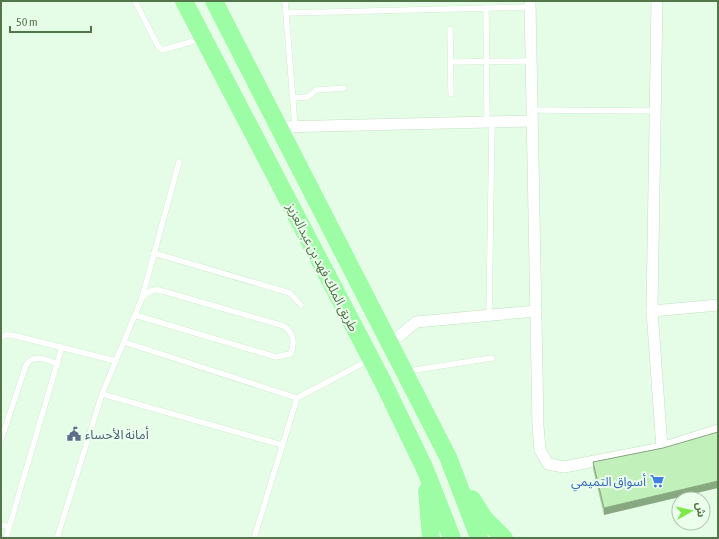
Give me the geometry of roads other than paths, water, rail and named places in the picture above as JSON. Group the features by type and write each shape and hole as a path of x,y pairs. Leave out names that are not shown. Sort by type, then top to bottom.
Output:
{"main road":[{"name":"طريق الملك فهد بن عبدالعزيز","path":"184,1 371,358 425,469 452,538"},
{"name":"طريق الملك فهد بن عبدالعزيز","path":"214,1 287,127 391,343 448,457 479,538"},
{"path":"425,469 431,538"},
{"path":"455,474 484,518 504,538"}],"street":[{"path":"657,1 652,311 662,448"},
{"path":"530,4 538,426 540,450 548,464 564,467 662,448 718,430"},
{"path":"287,127 490,122 532,116"},
{"path":"652,311 718,305"},
{"path":"391,343 416,322 536,311"}],"lane":[{"path":"135,1 158,46 162,50 167,50 203,38"},
{"path":"285,1 293,98 287,127"},
{"path":"286,13 486,8 530,4"},
{"path":"486,8 486,62 490,122 489,315"},
{"path":"450,29 452,62 451,94"},
{"path":"452,62 531,61"},
{"path":"293,98 308,97 316,90 344,88"},
{"path":"532,116 656,111"},
{"path":"57,538 102,394 142,298 180,162"},
{"path":"154,253 290,293 301,305"},
{"path":"135,315 276,357 287,355 292,352 292,336 290,330 284,326 154,289 142,298"},
{"path":"1,338 6,335 12,335 116,361"},
{"path":"124,342 297,398"},
{"path":"6,538 62,347"},
{"path":"1,440 26,365 30,359 36,357 58,364"},
{"path":"254,538 297,398 371,358"},
{"path":"405,371 492,358"},
{"path":"102,394 282,445"},
{"path":"1,525 9,527"}],"place":[{"name":"أمانة الأحساء","path":"74,434"},
{"name":"أسواق التميمي","path":"657,481"}]}
